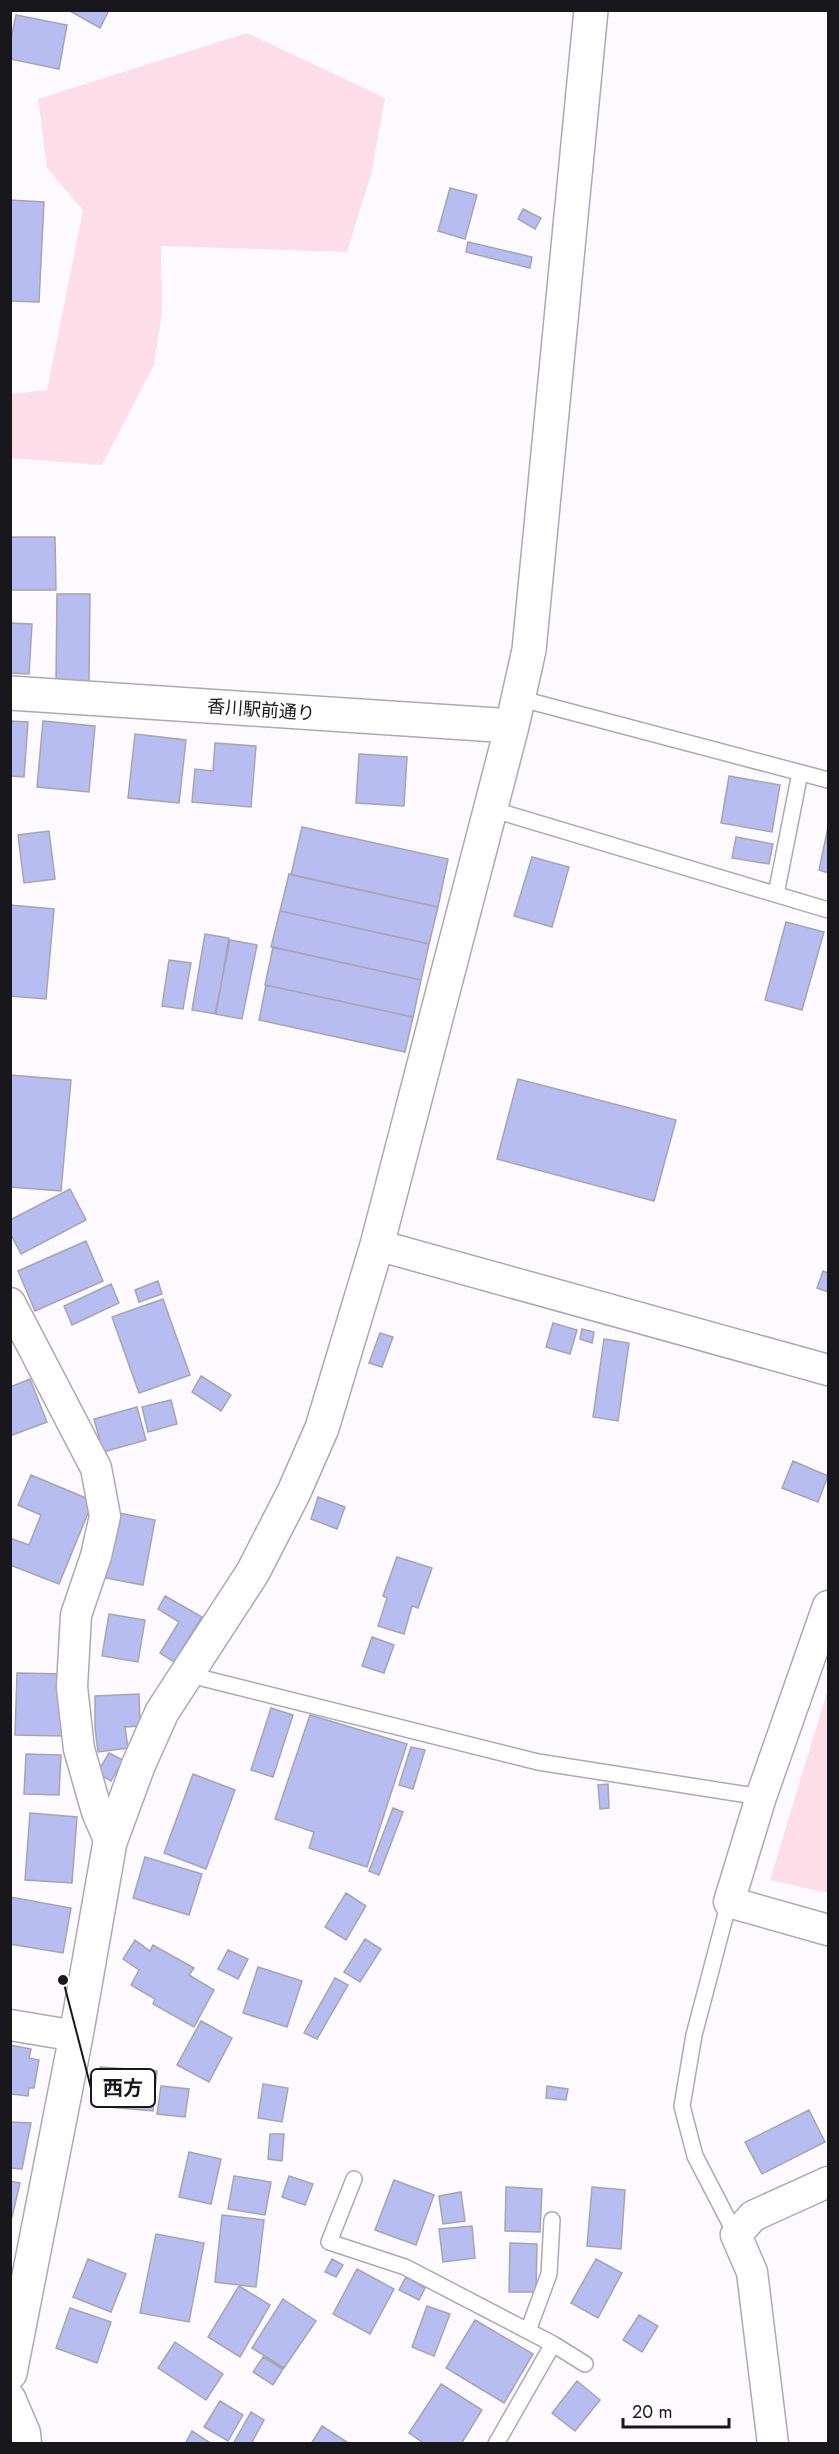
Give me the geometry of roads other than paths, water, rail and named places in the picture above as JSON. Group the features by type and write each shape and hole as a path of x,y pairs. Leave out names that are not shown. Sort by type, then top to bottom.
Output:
{"street":[{"path":"10,2373 76,2036 110,1842 138,1766 162,1712 253,1572 294,1492 322,1428 377,1245 515,712 529,650 591,10"},
{"name":"香川駅前通り","path":"10,693 515,712"},
{"path":"377,1245 828,1370"},
{"path":"10,1303 96,1468 105,1515 96,1556 76,1615 72,1687 78,1749 97,1812 110,1842"},
{"path":"828,1606 761,1797 729,1902 828,1930"},
{"path":"10,2025 76,2036"},
{"path":"773,2444 752,2272 736,2235 753,2216 828,2182"},
{"path":"10,2398 25,2433 27,2444"}],"lane":[{"path":"515,712 828,780"},
{"path":"776,894 800,773"},
{"path":"491,809 828,910"},
{"path":"186,1674 538,1762 761,1797"},
{"path":"729,1902 694,2035 682,2106 695,2156 736,2235"},
{"path":"354,2179 329,2242 405,2267 554,2344 585,2364"},
{"path":"528,2331 549,2274 552,2220"},
{"path":"496,2444 554,2344"}],"place":[{"name":"西方","path":"63,1980"}]}
